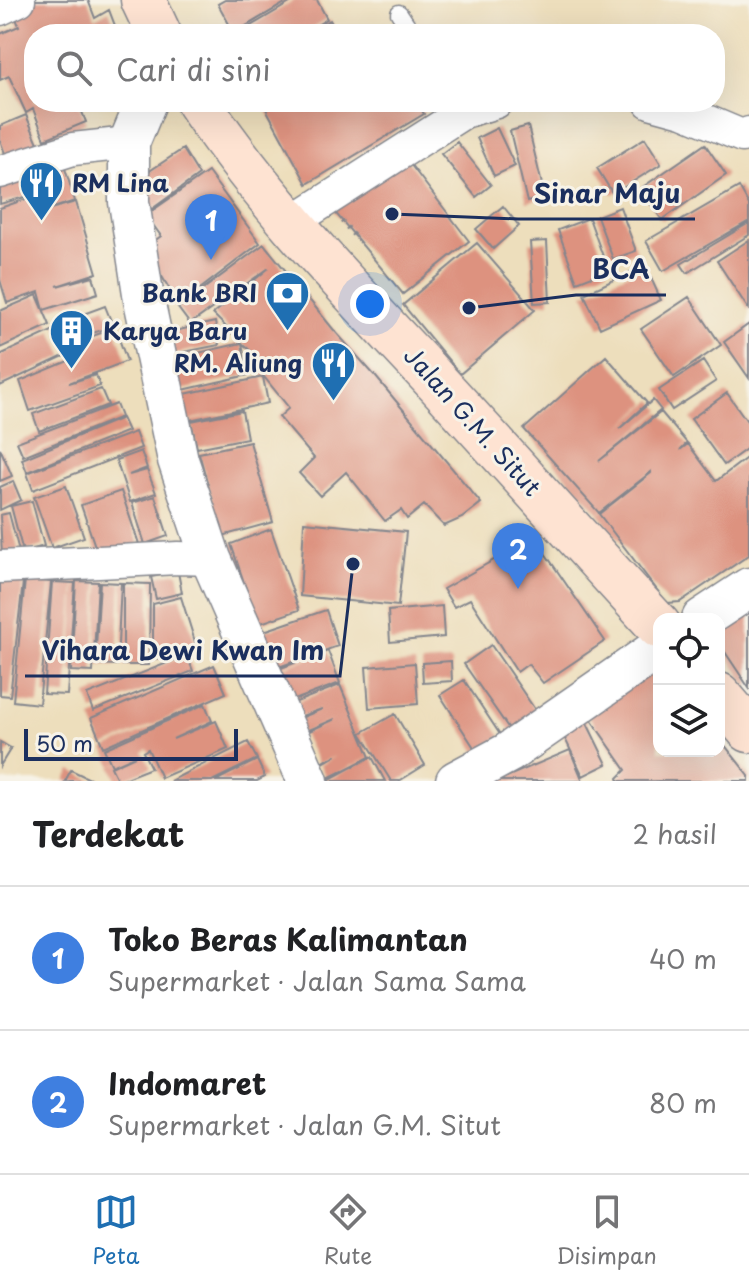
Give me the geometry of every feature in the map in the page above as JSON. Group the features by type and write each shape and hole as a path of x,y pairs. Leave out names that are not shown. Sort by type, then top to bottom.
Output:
{"main road":[{"path":"143,0 154,24"},
{"name":"Jalan G.M. Situt","path":"205,112 289,224 345,270 653,619"},
{"path":"725,702 749,730"}],"street":[{"path":"0,9 19,0"},
{"path":"142,112 129,143 129,202 144,300 178,460 211,559 308,781"},
{"path":"289,224 454,112"},
{"path":"684,112 747,137"},
{"path":"0,172 73,149 129,143"},
{"path":"0,567 211,559"},
{"path":"711,613 749,588"},
{"path":"456,781 508,753 653,652"}],"lane":[{"path":"399,13 406,24"}],"building":[{"path":"34,0 88,0 95,18 109,10 114,24 24,24 24,109 9,76 0,80 0,34 19,26 12,8"},
{"path":"225,0 290,0 249,24 229,24 218,4"},
{"path":"295,0 317,0 327,19 319,24 254,24"},
{"path":"34,112 82,112 86,122 45,139"},
{"path":"268,112 423,112 424,114 307,184"},
{"path":"26,115 38,143 6,156 0,140 0,126"},
{"path":"528,126 545,197 527,202 510,131"},
{"path":"497,128 515,166 494,176 477,138"},
{"path":"645,138 661,164 613,194 597,168"},
{"path":"457,142 491,185 476,197 441,154"},
{"path":"705,144 726,175 662,220 640,189"},
{"path":"183,149 199,175 145,214 145,174"},
{"path":"404,156 469,241 403,294 333,210"},
{"path":"63,162 75,201 50,209 76,202 97,273 57,286 93,276 98,293 44,310 39,292 7,303 0,280 0,208 61,187 0,204 0,180"},
{"path":"208,172 260,243 179,305 145,248 161,236 146,215"},
{"path":"739,187 749,205 749,221 663,271 646,241"},
{"path":"503,206 519,226 493,249 476,229"},
{"path":"620,207 636,251 613,259 597,216"},
{"path":"589,218 608,270 577,282 558,230"},
{"path":"749,223 749,235 687,273 681,264"},
{"path":"749,240 749,310 717,261"},
{"path":"547,241 550,302 534,303 530,242"},
{"path":"477,243 535,310 460,374 403,305"},
{"path":"264,244 481,503 462,518 444,526 424,505 407,519 401,510 385,521 346,472 320,496 299,473 314,458 279,417 289,408 249,358 253,353 213,314 269,268 190,324 178,308"},
{"path":"645,265 661,300 600,328 584,294"},
{"path":"37,295 50,325 0,348 0,311"},
{"path":"689,297 721,345 674,377 641,329"},
{"path":"105,306 113,326 64,343 56,324"},
{"path":"215,322 219,345 174,354 170,332"},
{"path":"749,324 749,378 724,342"},
{"name":"Karya Baru","path":"115,328 127,361 69,383 96,375 100,386 30,411 20,381 78,357 73,343"},
{"path":"52,331 64,356 0,386 0,355"},
{"path":"242,343 248,375 174,392 167,360"},
{"path":"606,356 647,403 619,429 653,400 661,410 599,461 661,412 687,443 680,450 688,444 716,481 749,456 749,555 680,602 667,603 599,514 651,472 599,513 524,429"},
{"path":"703,361 716,381 672,410 659,390"},
{"path":"263,377 268,403 185,421 180,395"},
{"path":"101,389 108,405 39,431 33,414"},
{"path":"727,393 749,424 749,447 724,465 691,419"},
{"path":"116,404 121,417 23,456 17,442"},
{"path":"242,411 247,438 197,448 191,421"},
{"path":"122,418 128,431 27,472 22,459"},
{"path":"135,432 141,448 33,490 27,473"},
{"path":"250,442 273,522 222,536 199,453"},
{"path":"0,448 12,476 0,481"},
{"path":"141,451 147,468 129,475 147,470 156,493 130,502 116,460"},
{"path":"13,481 21,500 0,510 0,487"},
{"path":"66,486 84,537 52,548 34,497"},
{"path":"121,491 139,544 99,558 81,505"},
{"path":"155,496 168,536 145,544 132,503"},
{"path":"32,501 44,546 23,552 11,506"},
{"path":"9,513 19,551 2,556 0,515"},
{"path":"304,522 406,532 398,606 300,596"},
{"path":"271,529 299,610 258,624 231,544"},
{"path":"534,537 605,641 543,683 528,664 517,672 470,599 454,607 443,589"},
{"path":"178,572 182,593 156,599 151,577"},
{"path":"0,580 23,582 10,696 0,695"},
{"path":"25,580 51,582 39,704 13,701"},
{"path":"76,581 98,582 93,672 71,671"},
{"path":"52,582 75,583 67,695 44,694"},
{"path":"100,582 121,583 117,665 95,664"},
{"path":"123,583 150,584 149,665 123,665"},
{"path":"181,597 197,648 153,660 153,604"},
{"path":"749,603 749,688 725,652 725,618"},
{"path":"442,606 444,637 390,642 388,611"},
{"path":"326,610 338,646 273,669 261,632"},
{"path":"491,645 538,714 512,733 464,664"},
{"path":"328,651 340,683 289,702 278,669"},
{"path":"187,655 193,671 93,711 87,695"},
{"path":"451,661 452,681 423,683 422,663"},
{"path":"415,663 418,704 369,708 366,667"},
{"path":"653,663 653,757 725,757 725,746 749,776 749,781 619,781 618,778 626,770 585,711"},
{"path":"214,665 226,693 103,747 91,718"},
{"path":"464,680 501,736 477,752 440,695"},
{"path":"340,685 370,757 326,779 320,765 337,755 318,764 303,734 335,719 302,733 296,720 322,709 296,718 291,704"},
{"path":"205,704 212,721 173,739 216,721 228,749 161,778 148,749 143,752 151,768 118,781 111,767 135,756 112,766 104,749"},
{"path":"395,714 425,765 399,781 391,781 361,733"},
{"path":"583,715 607,764 583,776 559,726"},
{"path":"0,742 11,748 0,766"},
{"path":"248,742 257,759 212,781 170,781"},
{"path":"570,750 583,781 497,781"},
{"path":"372,757 385,781 326,781 369,758"},
{"path":"257,760 265,777 257,781 215,781"},
{"path":"71,770 94,781 65,781"}],"place":[{"name":"Sinar Maju","path":"392,214"},
{"name":"RM Lina","path":"41,223"},
{"name":"Toko Beras Kalimantan","path":"211,260"},
{"name":"BCA","path":"469,308"},
{"name":"Bank BRI","path":"288,333"},
{"name":"Karya Baru","path":"72,371"},
{"name":"RM. Aliung","path":"333,403"},
{"name":"Vihara Dewi Kwan Im","path":"353,564"},
{"name":"Indomaret","path":"518,589"}]}
